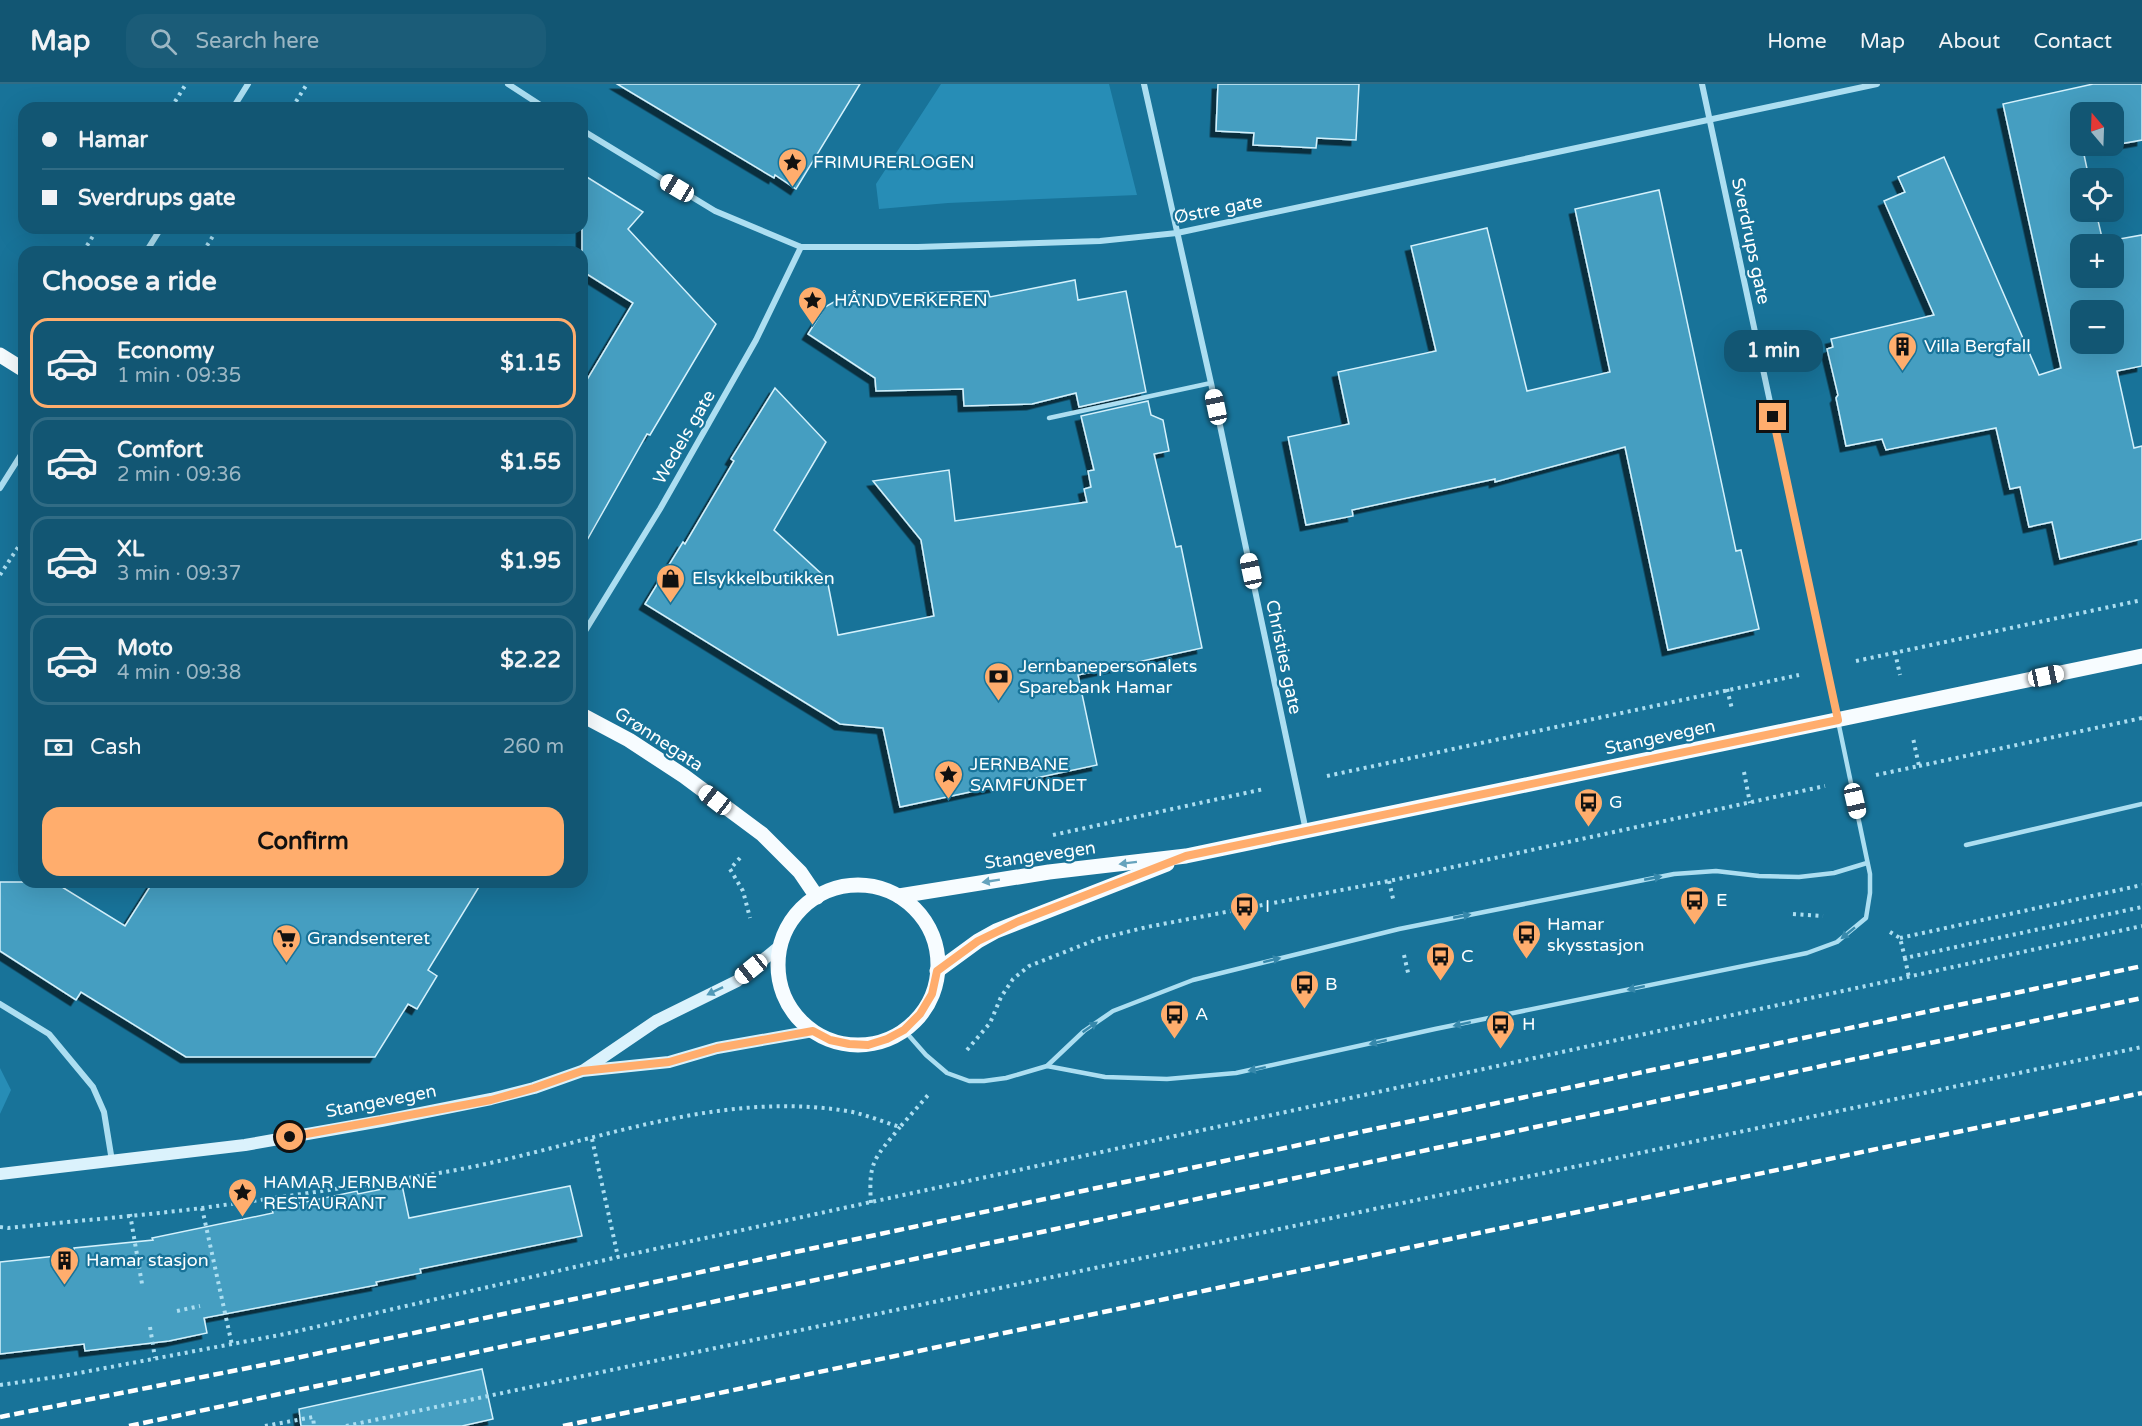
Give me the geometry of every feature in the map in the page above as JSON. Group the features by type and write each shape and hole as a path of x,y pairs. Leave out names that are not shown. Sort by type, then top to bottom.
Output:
{"main road":[{"path":"0,355 18,366"},
{"name":"Stangevegen","path":"899,896 1049,872 1186,856 2142,656"},
{"name":"Grønnegata","path":"588,718 629,740 762,834 800,872 817,897"},
{"name":"Stangevegen","path":"937,971 978,941 1007,927 1186,856"},
{"path":"855,885 884,888 899,896 912,905 929,927 937,955 937,971 932,994 920,1014 904,1030 868,1045 830,1040 813,1031 795,1015 783,994 778,971 780,946 788,927 800,909 817,897 836,889 855,885"},
{"name":"Stangevegen","path":"582,1071 656,1021 737,981 780,946"},
{"name":"Stangevegen","path":"0,1174 245,1145 491,1100 582,1071 669,1062 717,1048 813,1031"}],"street":[{"path":"237,102 248,84"},
{"path":"508,84 536,102"},
{"name":"Christies gate","path":"1144,84 1211,384 1306,831"},
{"name":"Sverdrups gate","path":"1702,84 1838,720"},
{"name":"Østre gate","path":"588,134 715,211 801,247 1100,241 1177,233 1877,84"},
{"name":"Wedels gate","path":"588,626 660,509 756,340 801,247"},
{"path":"0,488 18,460"},
{"path":"0,1004 49,1034 93,1087 104,1112 112,1162"}],"lane":[{"path":"1049,418 1211,384"},
{"path":"904,1030 926,1055 947,1073 969,1081 1006,1078 1047,1066 1105,1077 1167,1079 1236,1073 1807,953 1837,942 1866,918 1870,893 1868,863 1838,720"},
{"path":"1966,845 2142,804"},
{"path":"1047,1066 1084,1031 1113,1011 1193,980 1216,974 1399,929 1674,874 1716,871 1759,876 1799,877 1834,873 1868,863"}],"path":[{"path":"175,102 186,84"},
{"path":"296,102 307,84"},
{"path":"0,575 18,547"},
{"path":"1327,776 2142,600"},
{"path":"1895,652 1919,766"},
{"path":"871,1203 870,1177 875,1158 990,1023 1000,997 1014,979 1029,966 1098,939 1147,927 1400,878 2142,718"},
{"path":"1050,836 1264,789"},
{"path":"1793,914 1866,918 1900,938 2142,885"},
{"path":"1905,958 2142,907"},
{"path":"0,1385 285,1334 618,1257 2142,926"},
{"path":"1900,938 1909,978"},
{"path":"346,1426 2142,1047"},
{"path":"0,1227 202,1208 448,1172 662,1121 751,1107 809,1107 850,1112 900,1127"},
{"path":"592,1139 618,1257"},
{"path":"202,1208 232,1345"},
{"path":"130,1214 142,1284"},
{"path":"177,1311 200,1306"},
{"path":"150,1327 155,1358"},
{"path":"265,1426 313,1417 315,1426"}],"shaded area":[{"path":"941,84 1109,84 1137,195 948,203 879,209 876,184"},
{"path":"0,1068 11,1090 0,1114"}],"building":[{"path":"617,84 860,84 796,189"},
{"path":"1218,84 1359,84 1356,140 1317,138 1316,148 1253,145 1254,133 1216,131"},
{"path":"2093,84 2142,84 2142,140 2124,143 2124,102 2070,102 2070,156 2084,156 2087,168 2070,168 2070,222 2098,222 2101,234 2070,234 2070,288 2124,288 2124,238 2142,235 2142,366 2117,371 2134,448 2142,446 2142,539 2060,559 2052,522 2029,527 2020,487 2010,489 1996,428 1886,450 1882,439 1846,446 1836,398 1838,395 1827,349 1833,347 1831,339 1934,315 1884,201 1905,192 1898,177 1944,157 2039,375 2061,368 2003,104"},
{"path":"588,178 643,212 628,229 716,324 650,435 647,434 588,538 588,378 633,303 588,275 588,246 582,246 582,234 588,234"},
{"path":"1659,190 1736,551 1741,550 1759,629 1668,650 1625,447 1495,482 1495,479 1352,510 1353,516 1306,525 1288,437 1349,424 1338,372 1436,351 1411,246 1487,228 1527,391 1610,372 1575,209"},
{"path":"1075,280 1078,300 1126,291 1146,392 1079,407 1076,393 1032,404 964,406 963,389 876,391 875,378 808,334 825,307 846,295 988,291 990,297"},
{"path":"775,388 826,442 774,530 827,579 838,635 934,616 921,540 873,481 949,470 955,521 1087,502 1084,489 1091,487 1088,471 1094,470 1081,416 1148,401 1151,415 1163,420 1169,451 1154,454 1176,547 1181,546 1202,648 1078,675 1097,765 900,807 883,728 840,724 645,604 683,542 685,544 734,461 731,459"},
{"name":"Grandsenteret","path":"0,882 18,882 18,888 64,888 125,926 149,888 478,888 428,970 437,976 417,1009 408,1004 375,1057 186,1057 81,992 76,1000 0,951"},
{"path":"402,1185 409,1218 570,1186 582,1236 420,1269 421,1273 376,1282 377,1285 204,1318 207,1333 169,1341 85,1351 84,1344 0,1354 0,1262 75,1254 74,1248 153,1240 152,1238 273,1213 272,1209 357,1191 358,1194"},
{"path":"482,1369 493,1419 462,1426 301,1426 299,1409"}],"railway":[{"path":"0,1417 268,1364 2142,966"},
{"path":"129,1426 2142,998"},
{"path":"563,1426 2142,1093"}],"place":[{"name":"FRIMURERLOGEN","path":"792,188"},
{"name":"HÅNDVERKEREN","path":"813,326"},
{"name":"Villa Bergfall","path":"1903,372"},
{"name":"Elsykkelbutikken","path":"671,604"},
{"name":"Jernbanepersonalets Sparebank Hamar","path":"998,702"},
{"name":"JERNBANE SAMFUNDET","path":"949,800"},
{"name":"G","path":"1588,828"},
{"name":"E","path":"1695,926"},
{"name":"I","path":"1244,932"},
{"name":"Hamar skysstasjon","path":"1526,960"},
{"name":"Grandsenteret","path":"286,964"},
{"name":"C","path":"1440,982"},
{"name":"B","path":"1304,1010"},
{"name":"A","path":"1174,1040"},
{"name":"H","path":"1501,1050"},
{"name":"HAMAR JERNBANE RESTAURANT","path":"242,1218"},
{"name":"Hamar stasjon","path":"65,1286"}],"route":[{"path":"290,1137 491,1100 582,1071 669,1062 717,1048 813,1031 830,1040 868,1045 904,1030 920,1014 932,994 937,971 978,941 1017,922 1186,856 1838,720 1773,417"}]}
